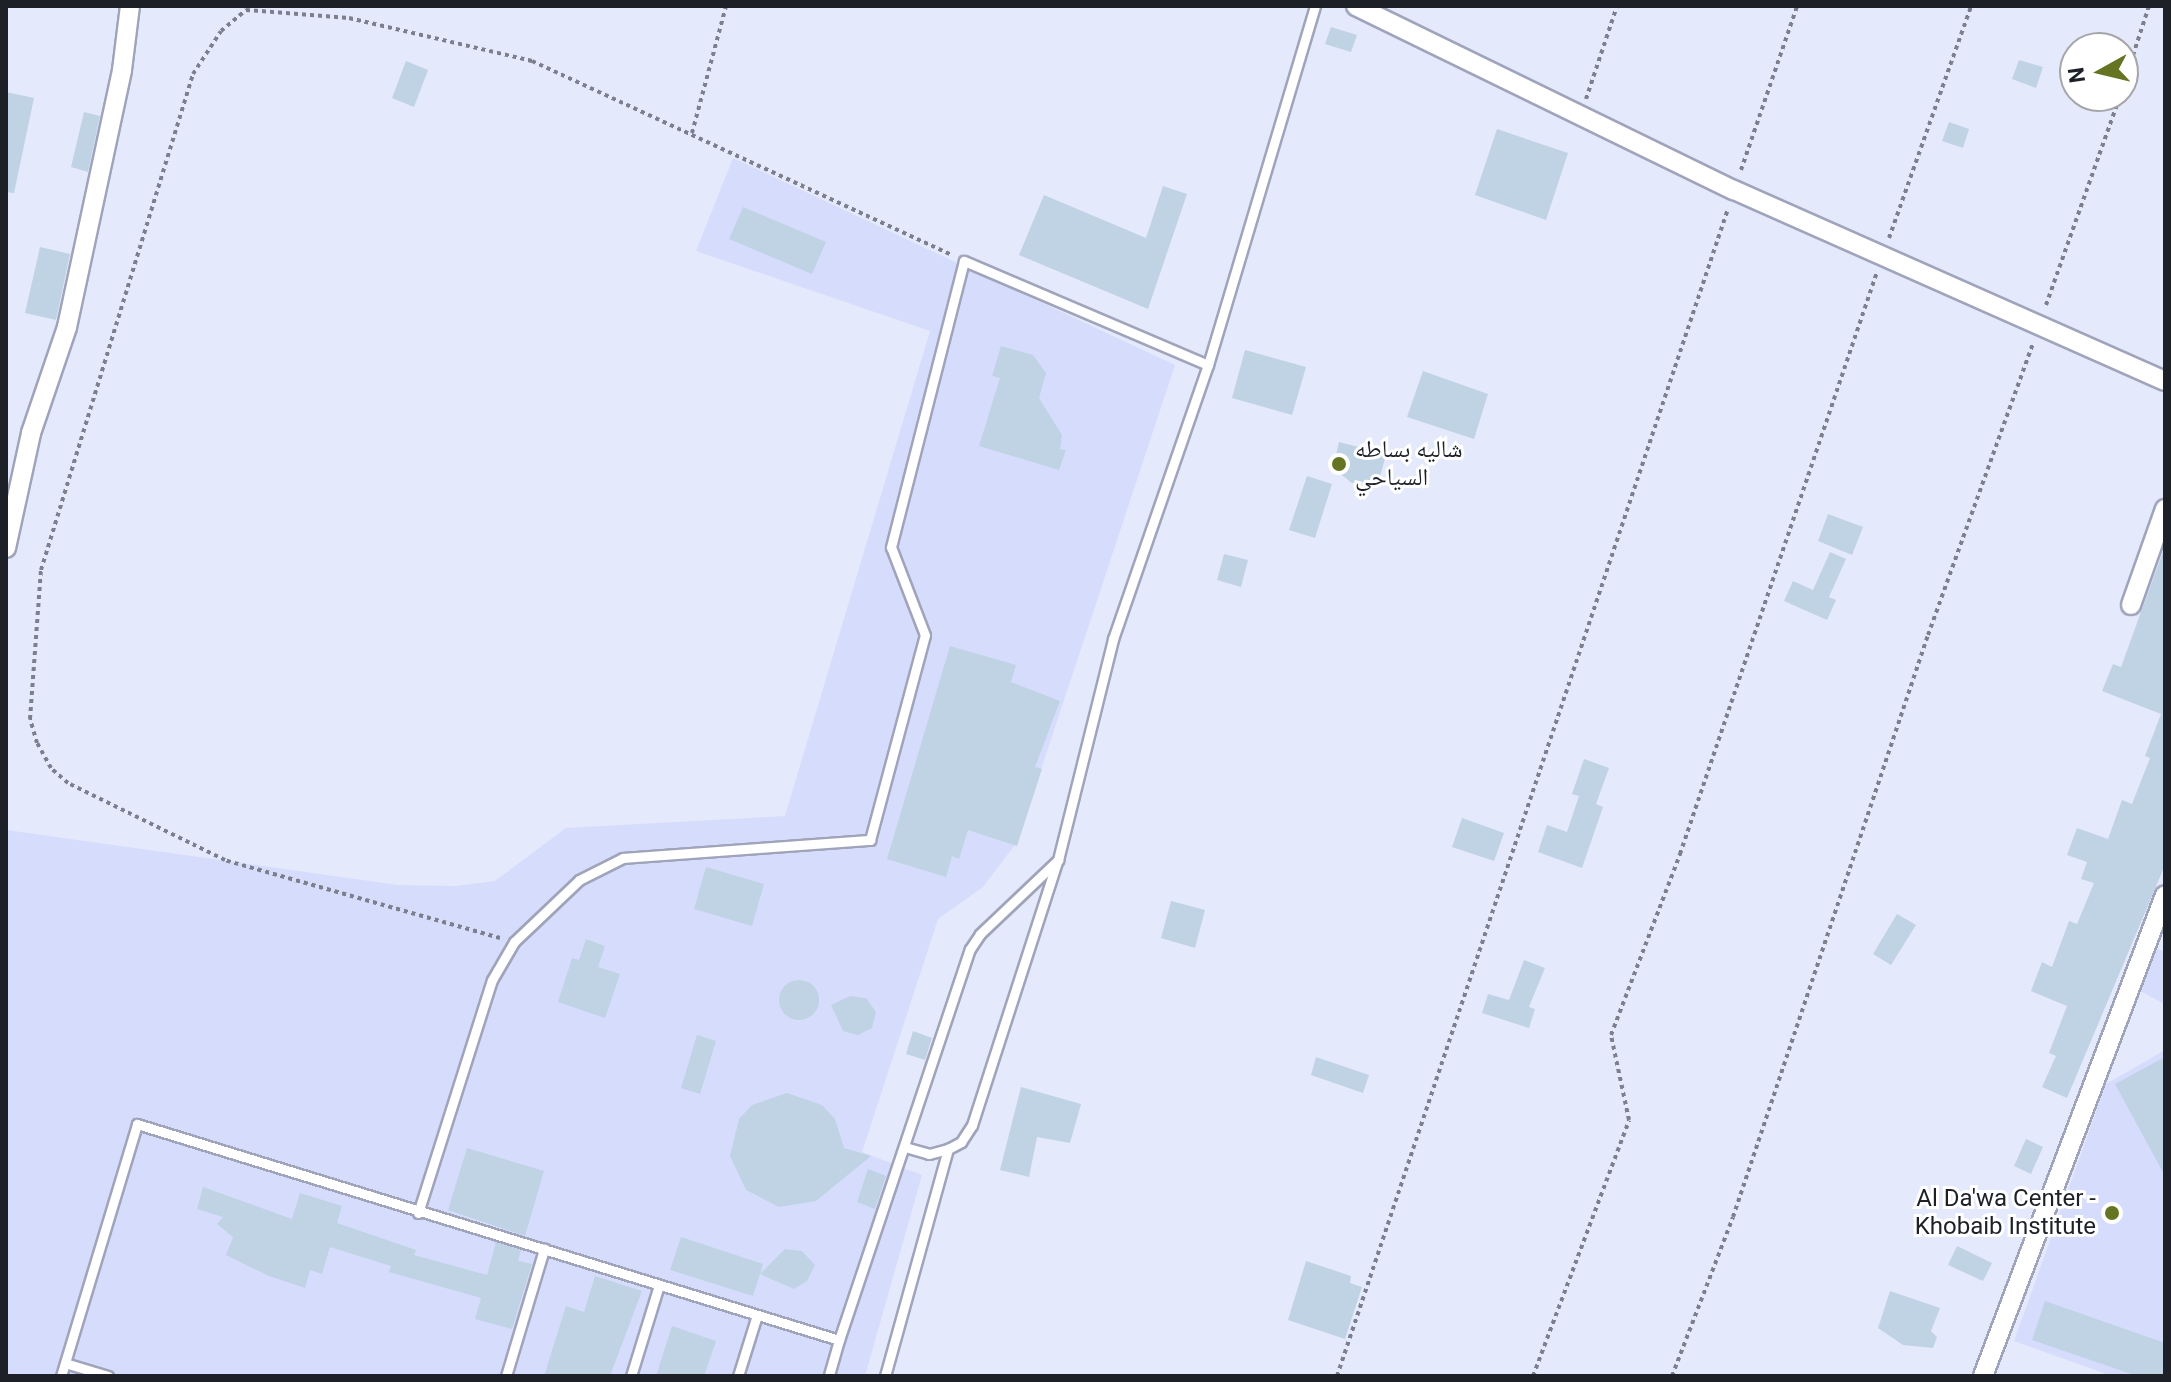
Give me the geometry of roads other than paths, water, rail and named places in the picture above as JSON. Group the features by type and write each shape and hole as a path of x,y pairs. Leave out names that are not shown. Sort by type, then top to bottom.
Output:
{"street":[{"path":"6,548 31,433 67,327 122,70 130,6"},
{"path":"1356,6 1582,112 1734,190 2165,381"},
{"path":"2131,605 2165,509"},
{"path":"1983,1376 2157,939 2165,895"}],"lane":[{"path":"905,1147 929,1154 948,1149 961,1142 972,1125 1058,860 1113,639 1208,365 1315,6"},
{"path":"418,1213 492,980 514,942 579,880 610,861 870,840 925,635 891,547 964,261 1208,365"},
{"path":"829,1376 970,949 980,934 1058,860"},
{"path":"61,1376 137,1124 418,1213 839,1340"},
{"path":"885,1376 948,1149"},
{"path":"506,1376 544,1249"},
{"path":"631,1376 659,1285"},
{"path":"738,1376 757,1315"},
{"path":"65,1363 108,1376"}],"place":[{"name":"شاليه بساطه السياحي","path":"1339,464"},
{"name":"Al Da'wa Center - Khobaib Institute","path":"2112,1213"}]}
